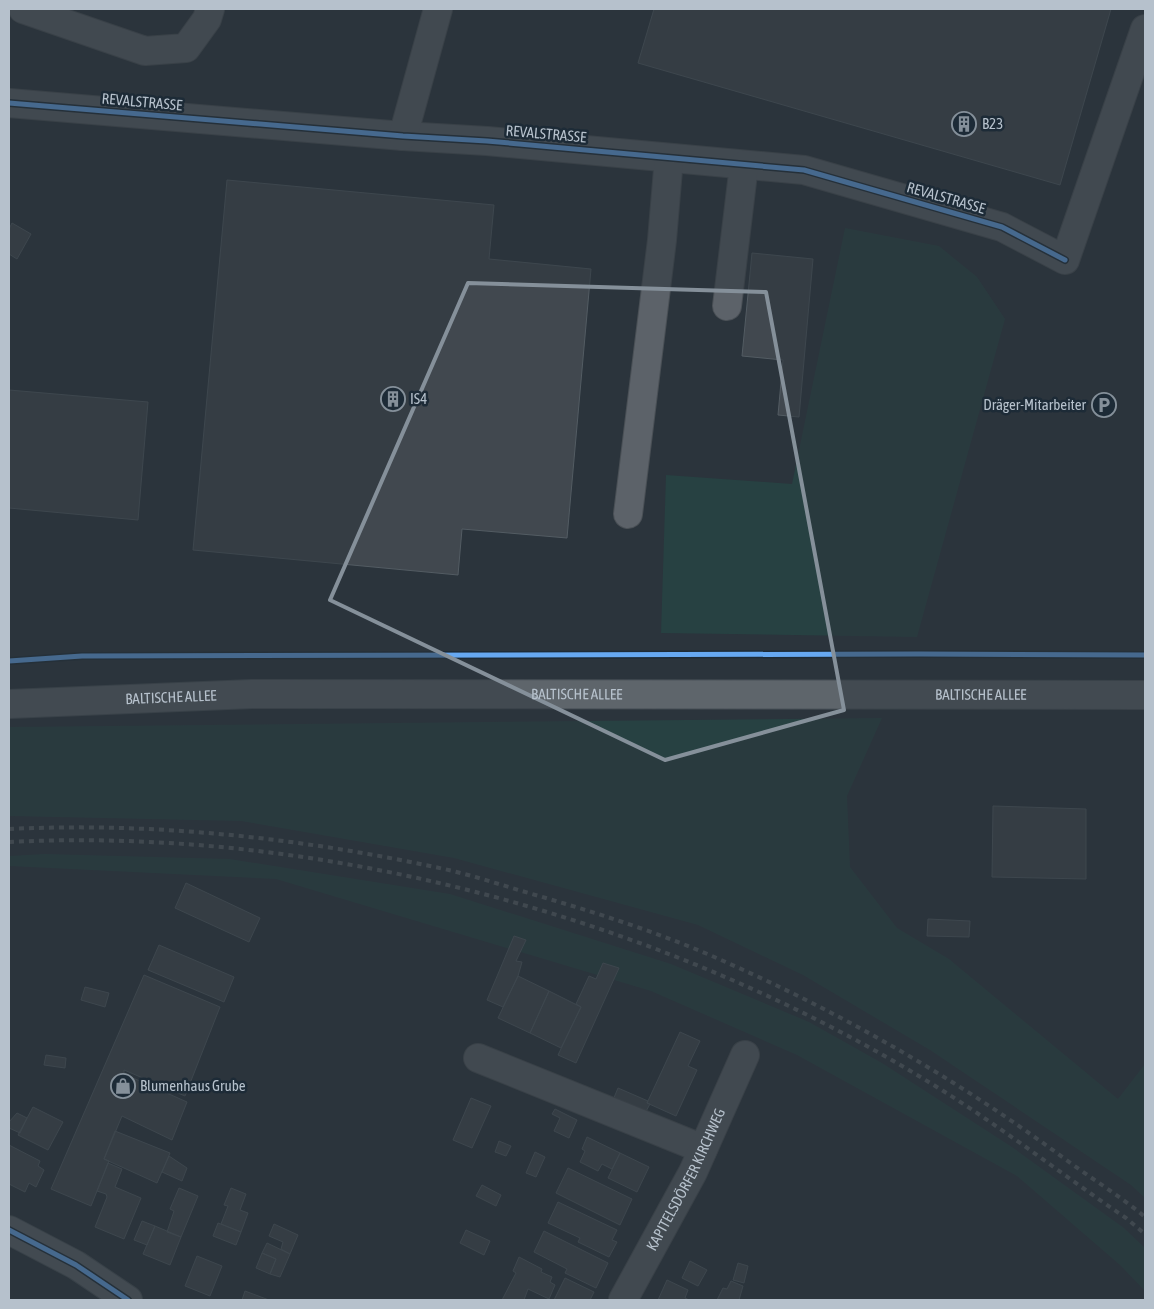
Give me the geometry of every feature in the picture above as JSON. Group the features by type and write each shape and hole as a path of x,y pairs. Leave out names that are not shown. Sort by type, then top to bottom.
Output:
{"main road":[{"name":"BALTISCHE ALLEE","path":"9,704 252,694 1145,695"},
{"path":"9,1230 76,1265 122,1298"}],"street":[{"path":"23,9 145,51 186,48 207,19 210,9"},
{"path":"403,136 438,9"},
{"name":"REVALSTRASSE","path":"9,103 403,136 487,141 804,170 1002,227 1065,260 1145,29"},
{"path":"628,514 662,240 669,158"},
{"path":"727,306 744,164"},
{"name":"KAPITELSDÖRFER KIRCHWEG","path":"623,1300 704,1149 745,1055"},
{"path":"478,1058 704,1149"}],"highlighted area":[{"path":"468,283 766,292 844,710 665,760 330,600"}],"green space":[{"path":"845,228 939,246 977,277 1005,319 917,637 661,633 666,475 792,484"},
{"path":"882,718 847,796 850,867 897,928 949,959 1118,1099 1145,1064 1145,1198 1131,1185 930,1050 803,975 698,925 454,858 241,821 9,816 9,727"},
{"path":"45,854 230,859 450,894 671,964 809,1022 882,1063 1012,1147 1124,1228 1145,1248 1145,1291 1120,1265 1017,1176 797,1055 651,991 276,879 9,866 9,856"}],"building":[{"name":"B23","path":"654,9 1111,9 1060,185 638,63"},
{"name":"IS4","path":"227,180 494,205 489,259 591,269 567,538 462,529 458,575 193,550"},
{"path":"12,223 31,234 17,259 9,254 9,229"},
{"path":"752,253 813,259 799,417 778,415 783,360 742,356"},
{"path":"9,390 148,402 138,520 9,508"},
{"path":"993,806 1086,809 1086,879 992,877"},
{"path":"186,883 260,918 249,942 175,908"},
{"path":"928,919 970,921 969,937 927,936"},
{"path":"514,936 526,940 516,961 522,962 518,976 503,1007 487,1000"},
{"path":"159,945 234,977 224,1002 148,970"},
{"path":"603,963 619,968 576,1063 558,1055 581,1007 576,1004 589,976 596,979"},
{"name":"Blumenhaus Grube","path":"144,975 220,1007 185,1096 124,1070 124,1074 187,1102 172,1140 122,1116 104,1159 109,1161 91,1206 51,1189"},
{"path":"518,976 549,991 530,1033 498,1018"},
{"path":"85,987 109,993 105,1007 81,1000"},
{"path":"549,991 581,1007 561,1048 530,1033"},
{"path":"680,1032 700,1041 688,1066 697,1070 676,1116 647,1103"},
{"path":"46,1055 66,1058 65,1068 44,1065"},
{"path":"618,1088 648,1101 647,1103 650,1104 644,1115 613,1100"},
{"path":"471,1098 491,1106 472,1148 453,1140"},
{"path":"33,1107 63,1122 48,1150 18,1135"},
{"path":"555,1109 577,1120 569,1138 554,1131 560,1118 552,1114"},
{"path":"17,1113 27,1118 20,1133 9,1128 9,1122"},
{"path":"115,1131 170,1153 157,1183 104,1159"},
{"path":"587,1137 620,1153 612,1169 602,1164 598,1171 580,1162 585,1151 582,1149"},
{"path":"499,1141 511,1146 506,1156 495,1152"},
{"path":"9,1145 40,1161 38,1166 44,1170 36,1187 29,1183 25,1192 9,1184"},
{"path":"535,1152 545,1157 536,1177 526,1173"},
{"path":"620,1153 649,1167 637,1192 608,1178"},
{"path":"169,1156 187,1168 182,1181 162,1172"},
{"path":"108,1163 122,1169 115,1187 141,1198 124,1239 95,1227 107,1197 106,1194 97,1191"},
{"path":"568,1168 632,1199 620,1225 556,1193"},
{"path":"482,1185 501,1195 496,1206 476,1196"},
{"path":"179,1188 198,1196 181,1237 167,1232 174,1211 170,1209"},
{"path":"231,1188 246,1194 240,1210 248,1213 241,1232 221,1224 228,1206 224,1205"},
{"path":"558,1202 617,1230 612,1240 617,1242 609,1257 578,1242 580,1238 548,1223"},
{"path":"142,1221 155,1226 147,1245 134,1240"},
{"path":"218,1223 241,1232 236,1245 213,1236"},
{"path":"274,1224 298,1235 290,1254 281,1249 283,1242 269,1236"},
{"path":"155,1226 181,1237 170,1265 143,1254"},
{"path":"466,1230 490,1241 484,1255 460,1243"},
{"path":"544,1231 608,1263 596,1288 565,1273 567,1269 534,1252"},
{"path":"267,1243 290,1254 280,1277 270,1274 276,1259 262,1253"},
{"path":"262,1253 276,1259 270,1274 256,1268"},
{"path":"197,1256 222,1266 210,1296 185,1286"},
{"path":"519,1257 542,1269 541,1272 552,1277 550,1282 555,1285 549,1299 528,1289 524,1300 502,1300 516,1273 513,1271"},
{"path":"690,1261 707,1270 698,1286 682,1278"},
{"path":"738,1263 748,1266 744,1283 733,1280"},
{"path":"565,1278 594,1292 590,1300 554,1300"},
{"path":"667,1280 688,1290 685,1298 689,1300 658,1300"},
{"path":"731,1281 743,1286 739,1300 717,1300 723,1288 727,1289"},
{"path":"245,1291 269,1300 242,1300"}],"railway":[{"path":"9,829 63,827 173,830 282,841 337,849 390,858 480,878 636,927 684,944 774,984 903,1052 945,1077 1026,1131 1145,1217"},
{"path":"9,842 128,841 248,850 368,868 488,895 605,931 719,974 828,1026 932,1084 1006,1133 1126,1218 1145,1234"}],"cycle path":[{"path":"9,103 403,136 487,141 804,170 1002,227 1065,260"},
{"path":"9,661 82,656 1145,655"},
{"path":"9,1230 76,1265 128,1300"}],"place":[{"name":"B23","path":"964,124"},
{"name":"IS4","path":"393,399"},
{"name":"Dräger-Mitarbeiter","path":"1104,405"},
{"name":"Blumenhaus Grube","path":"123,1086"}]}
